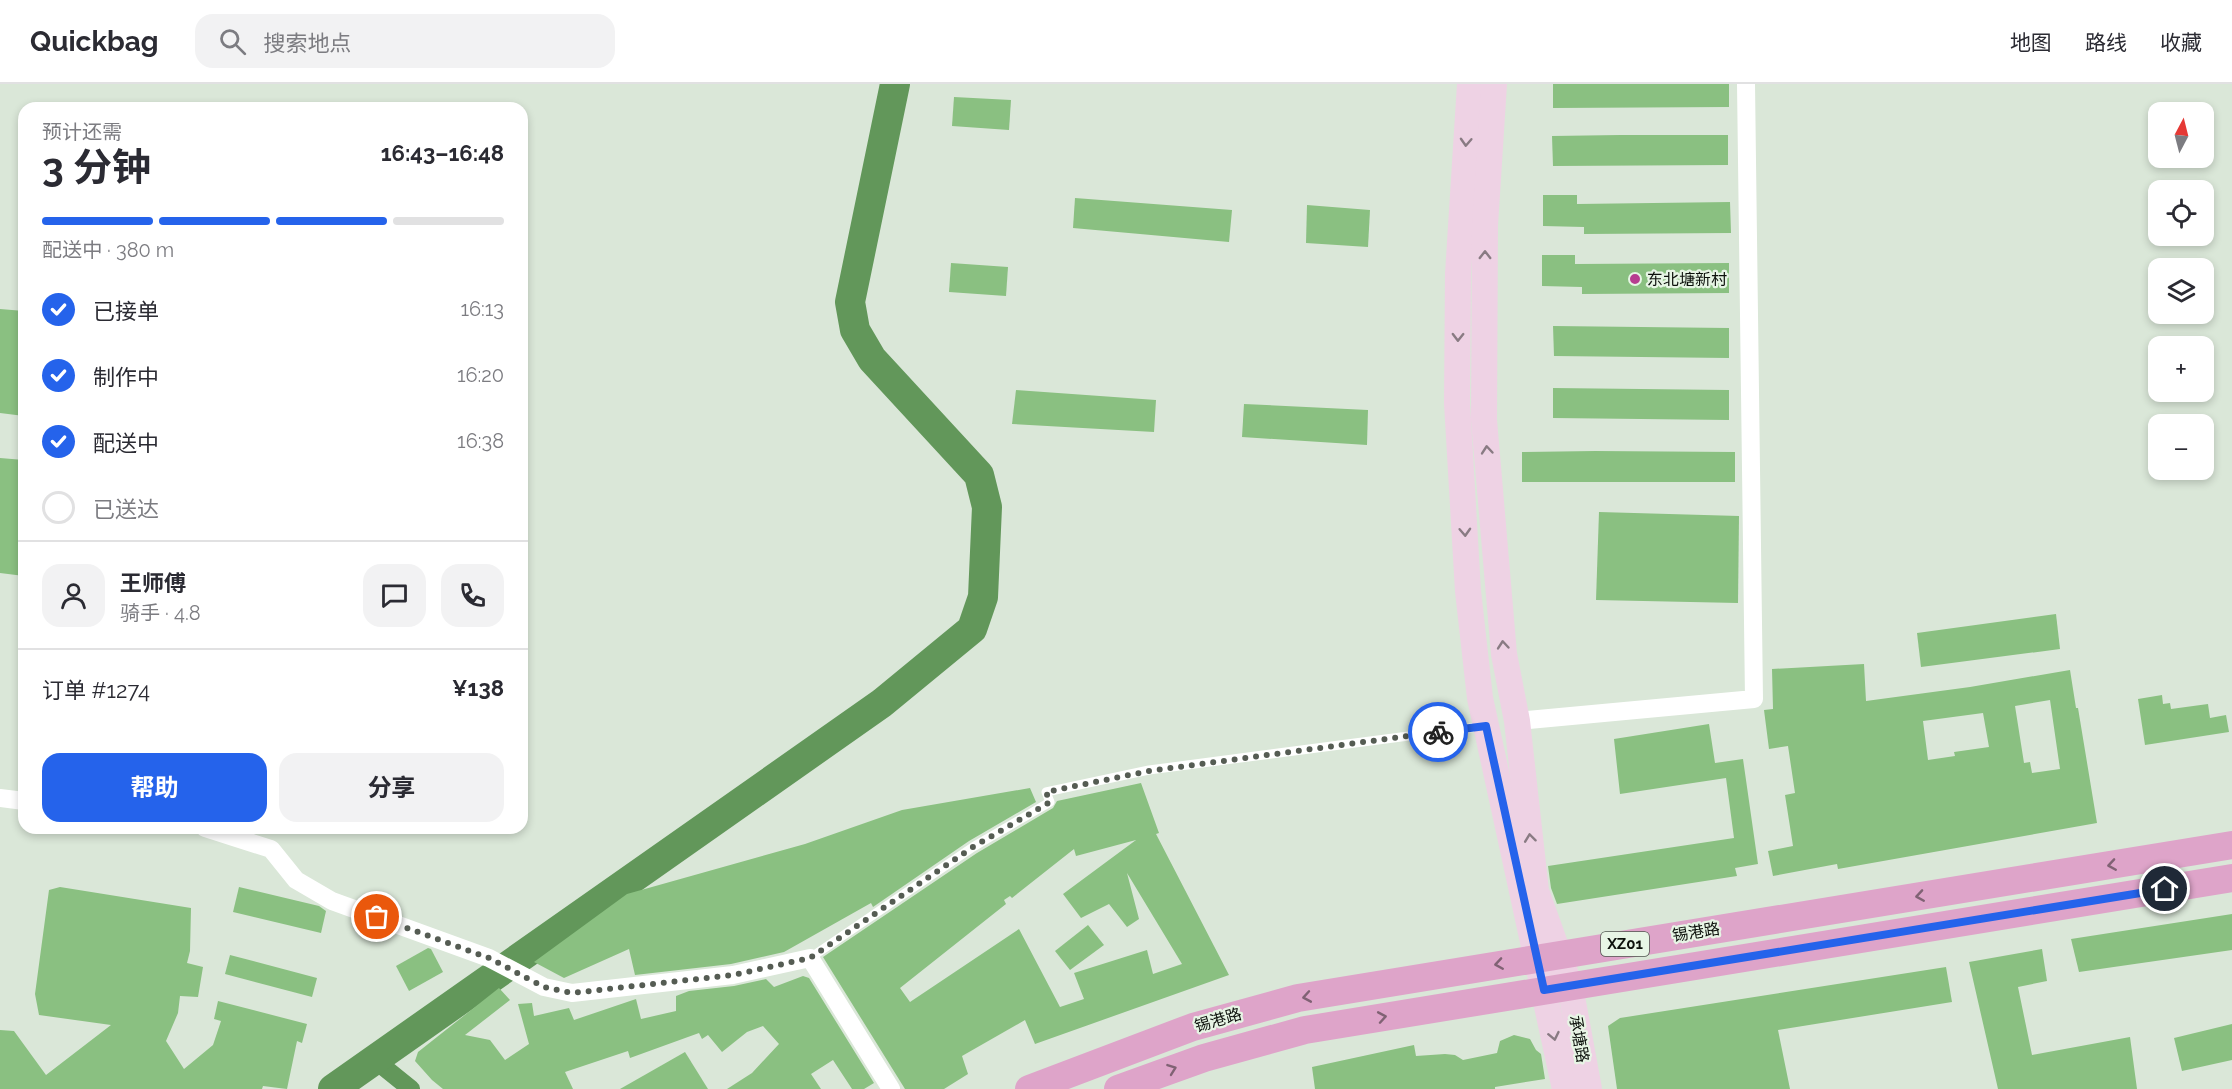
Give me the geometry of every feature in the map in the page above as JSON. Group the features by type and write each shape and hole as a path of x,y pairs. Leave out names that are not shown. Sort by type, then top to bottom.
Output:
{"main road":[{"name":"锡港路","path":"1029,1089 1194,1027 1298,998 2232,845"},
{"name":"锡港路","path":"1118,1089 1204,1058 1305,1030 2232,878"}],"street":[{"path":"1470,84 1458,274 1457,404 1468,591 1480,698 1486,726 1548,957"},
{"path":"1494,84 1485,225 1484,420 1504,654 1517,721 1536,891 1548,957"},
{"path":"1517,721 1754,699 1746,84"},
{"path":"0,798 18,800"},
{"path":"224,834 271,849 296,880 332,901 489,958 544,987 572,993 733,975 810,958 891,1089"},
{"name":"承塘路","path":"1548,957 1588,1089"},
{"name":"承塘路","path":"1557,988 1565,1089"}],"lane":[{"path":"810,958 973,847 1050,802 1046,792 1149,771 1486,726"}],"building":[{"path":"1553,84 1729,84 1729,107 1553,108"},
{"path":"954,97 1011,100 1009,130 952,126"},
{"path":"1728,135 1728,165 1553,166 1552,136"},
{"path":"1543,195 1577,195 1577,204 1730,202 1731,233 1584,234 1584,227 1543,226"},
{"path":"1075,198 1232,210 1229,242 1073,228"},
{"path":"1307,205 1370,210 1368,247 1306,243"},
{"path":"1542,255 1575,255 1575,264 1729,263 1729,293 1582,294 1582,287 1542,286"},
{"path":"951,263 1008,267 1006,296 949,292"},
{"path":"0,309 18,310 18,415 0,413"},
{"path":"1553,326 1729,328 1729,358 1554,356"},
{"path":"1553,388 1729,390 1729,420 1553,418"},
{"path":"1016,390 1156,400 1154,432 1012,424"},
{"path":"1244,404 1368,410 1367,445 1242,437"},
{"path":"1522,452 1735,452 1735,482 1522,482"},
{"path":"0,458 18,460 18,575 0,573"},
{"path":"1599,512 1739,516 1738,603 1596,600"},
{"path":"2056,614 2060,649 1921,667 1917,633"},
{"path":"1864,664 1866,701 2070,670 2097,823 1838,869 1837,864 1773,876 1768,851 1793,846 1785,795 1795,793 1788,746 1769,749 1764,710 1773,709 1772,669","holes":["2050,700 2060,769 2032,773 2030,762 2024,763 2015,706","1983,713 1989,747 1954,752 1955,756 1928,760 1923,721"]},
{"path":"2162,695 2163,704 2170,703 2171,709 2208,704 2210,718 2226,715 2229,732 2145,745 2138,699"},
{"path":"1709,724 1715,763 1743,759 1758,864 1735,868 1737,876 1557,904 1551,888 1548,866 1734,838 1726,778 1620,794 1614,739"},
{"path":"1141,783 1159,833 1156,834 1229,975 1035,1044 1025,1020 962,1056 968,1074 944,1089 905,1089 823,957 977,853 1053,808 1057,801","holes":["1136,840 1063,894 1081,918 1109,904 1127,927 1139,919 1127,873 1182,964 1153,974 1147,950 1074,973 1084,999 1060,1007 1019,929 910,1002 900,988 1006,904 1004,900 1010,896 1012,898 1074,849 1076,856"]},
{"path":"1030,788 1036,802 969,841 873,907 871,903 784,952 731,964 635,975 629,949 564,978 534,962 627,894 805,844 902,810"},
{"path":"60,887 191,908 190,951 187,963 203,967 198,997 180,996 178,1013 166,1041 184,1069 213,1045 221,1021 214,1019 218,1001 307,1024 302,1043 297,1041 287,1089 263,1086 262,1089 0,1089 0,1030 14,1031 46,1075 111,1025 39,1015 35,994 49,890"},
{"path":"239,887 319,906 326,911 321,933 233,912"},
{"path":"2232,914 2232,950 2079,972 2071,939"},
{"path":"1088,925 1104,945 1070,970 1055,951"},
{"path":"428,948 431,949 443,972 409,991 396,966"},
{"path":"2042,949 2047,981 2018,987 2032,1055 2130,1037 2137,1089 1998,1089 1969,962"},
{"path":"230,955 317,978 312,997 225,974"},
{"path":"1946,967 1952,1002 1778,1030 1790,1089 1617,1089 1608,1026 1620,1018"},
{"path":"803,976 809,978 874,1083 864,1089 852,1089 833,1060 811,1074 821,1089 727,1089 752,1073 779,1044 763,1026 747,1032 722,1052 708,1035 702,1039 699,1033 630,1058 628,1051 565,1072 573,1089 443,1089 415,1061 418,1052 499,988 510,1000 465,1035 490,1040 505,1060 529,1044 518,1004 532,1003 534,1016 569,1008 574,1020 636,999 641,1019 676,1011 676,996 689,991 734,986 766,979 774,987"},
{"path":"2232,1024 2232,1060 2182,1071 2174,1038"},
{"path":"1514,1035 1530,1039 1541,1054 1545,1079 1495,1087 1495,1089 1315,1089 1312,1067 1414,1045 1416,1056 1445,1054 1455,1055 1463,1060 1497,1053 1500,1041"},
{"path":"685,1052 708,1089 620,1089"}],"waterway":[{"path":"333,1089 882,703 972,629 983,597 987,507 979,475 872,359 855,330 850,302 895,84"},
{"path":"375,1060 411,1089"}],"way so far":[{"path":"377,917 489,958 544,987 572,993 733,975 810,958 973,847 1050,802 1046,792 1149,771 1438,732"}],"place":[{"name":"东北塘新村","path":"1635,279"}],"route":[{"path":"1438,732 1486,726 1544,990 2165,889"}]}
